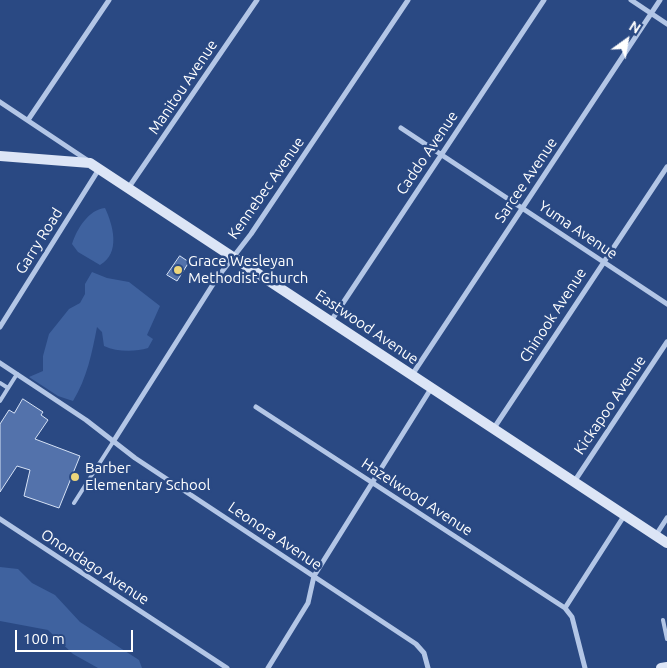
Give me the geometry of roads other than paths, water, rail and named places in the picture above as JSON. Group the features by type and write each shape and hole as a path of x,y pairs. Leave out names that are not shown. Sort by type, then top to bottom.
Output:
{"street":[{"path":"28,120 109,0"},
{"name":"Manitou Avenue","path":"129,187 257,0"},
{"name":"Kennebec Avenue","path":"113,442 217,278 234,256 408,0"},
{"name":"Caddo Avenue","path":"331,321 544,0"},
{"path":"631,0 667,24"},
{"name":"Sarcee Avenue","path":"412,375 660,0"},
{"name":"Eastwood Avenue","path":"0,102 667,543"},
{"name":"Yuma Avenue","path":"401,128 667,304"},
{"path":"0,156 90,163"},
{"name":"Chinook Avenue","path":"494,428 667,167"},
{"name":"Garry Road","path":"0,327 100,169"},
{"name":"Kickapoo Avenue","path":"574,482 667,342"},
{"name":"Leonora Avenue","path":"0,363 86,420 113,442 416,644 424,653 428,668"},
{"path":"268,668 308,603 314,576 432,387"},
{"name":"Hazelwood Avenue","path":"256,407 565,608"},
{"path":"585,668 572,617 565,608 624,516"},
{"path":"656,535 667,518"},
{"name":"Onondago Avenue","path":"0,519 227,668"},
{"path":"661,668 667,667"}],"lane":[{"path":"0,401 17,374"},
{"path":"0,383 8,388"},
{"path":"74,503 113,442"},
{"path":"663,620 667,639"}],"place":[{"name":"Grace Wesleyan Methodist Church","path":"178,270"},
{"name":"Barber Elementary School","path":"75,477"}]}
